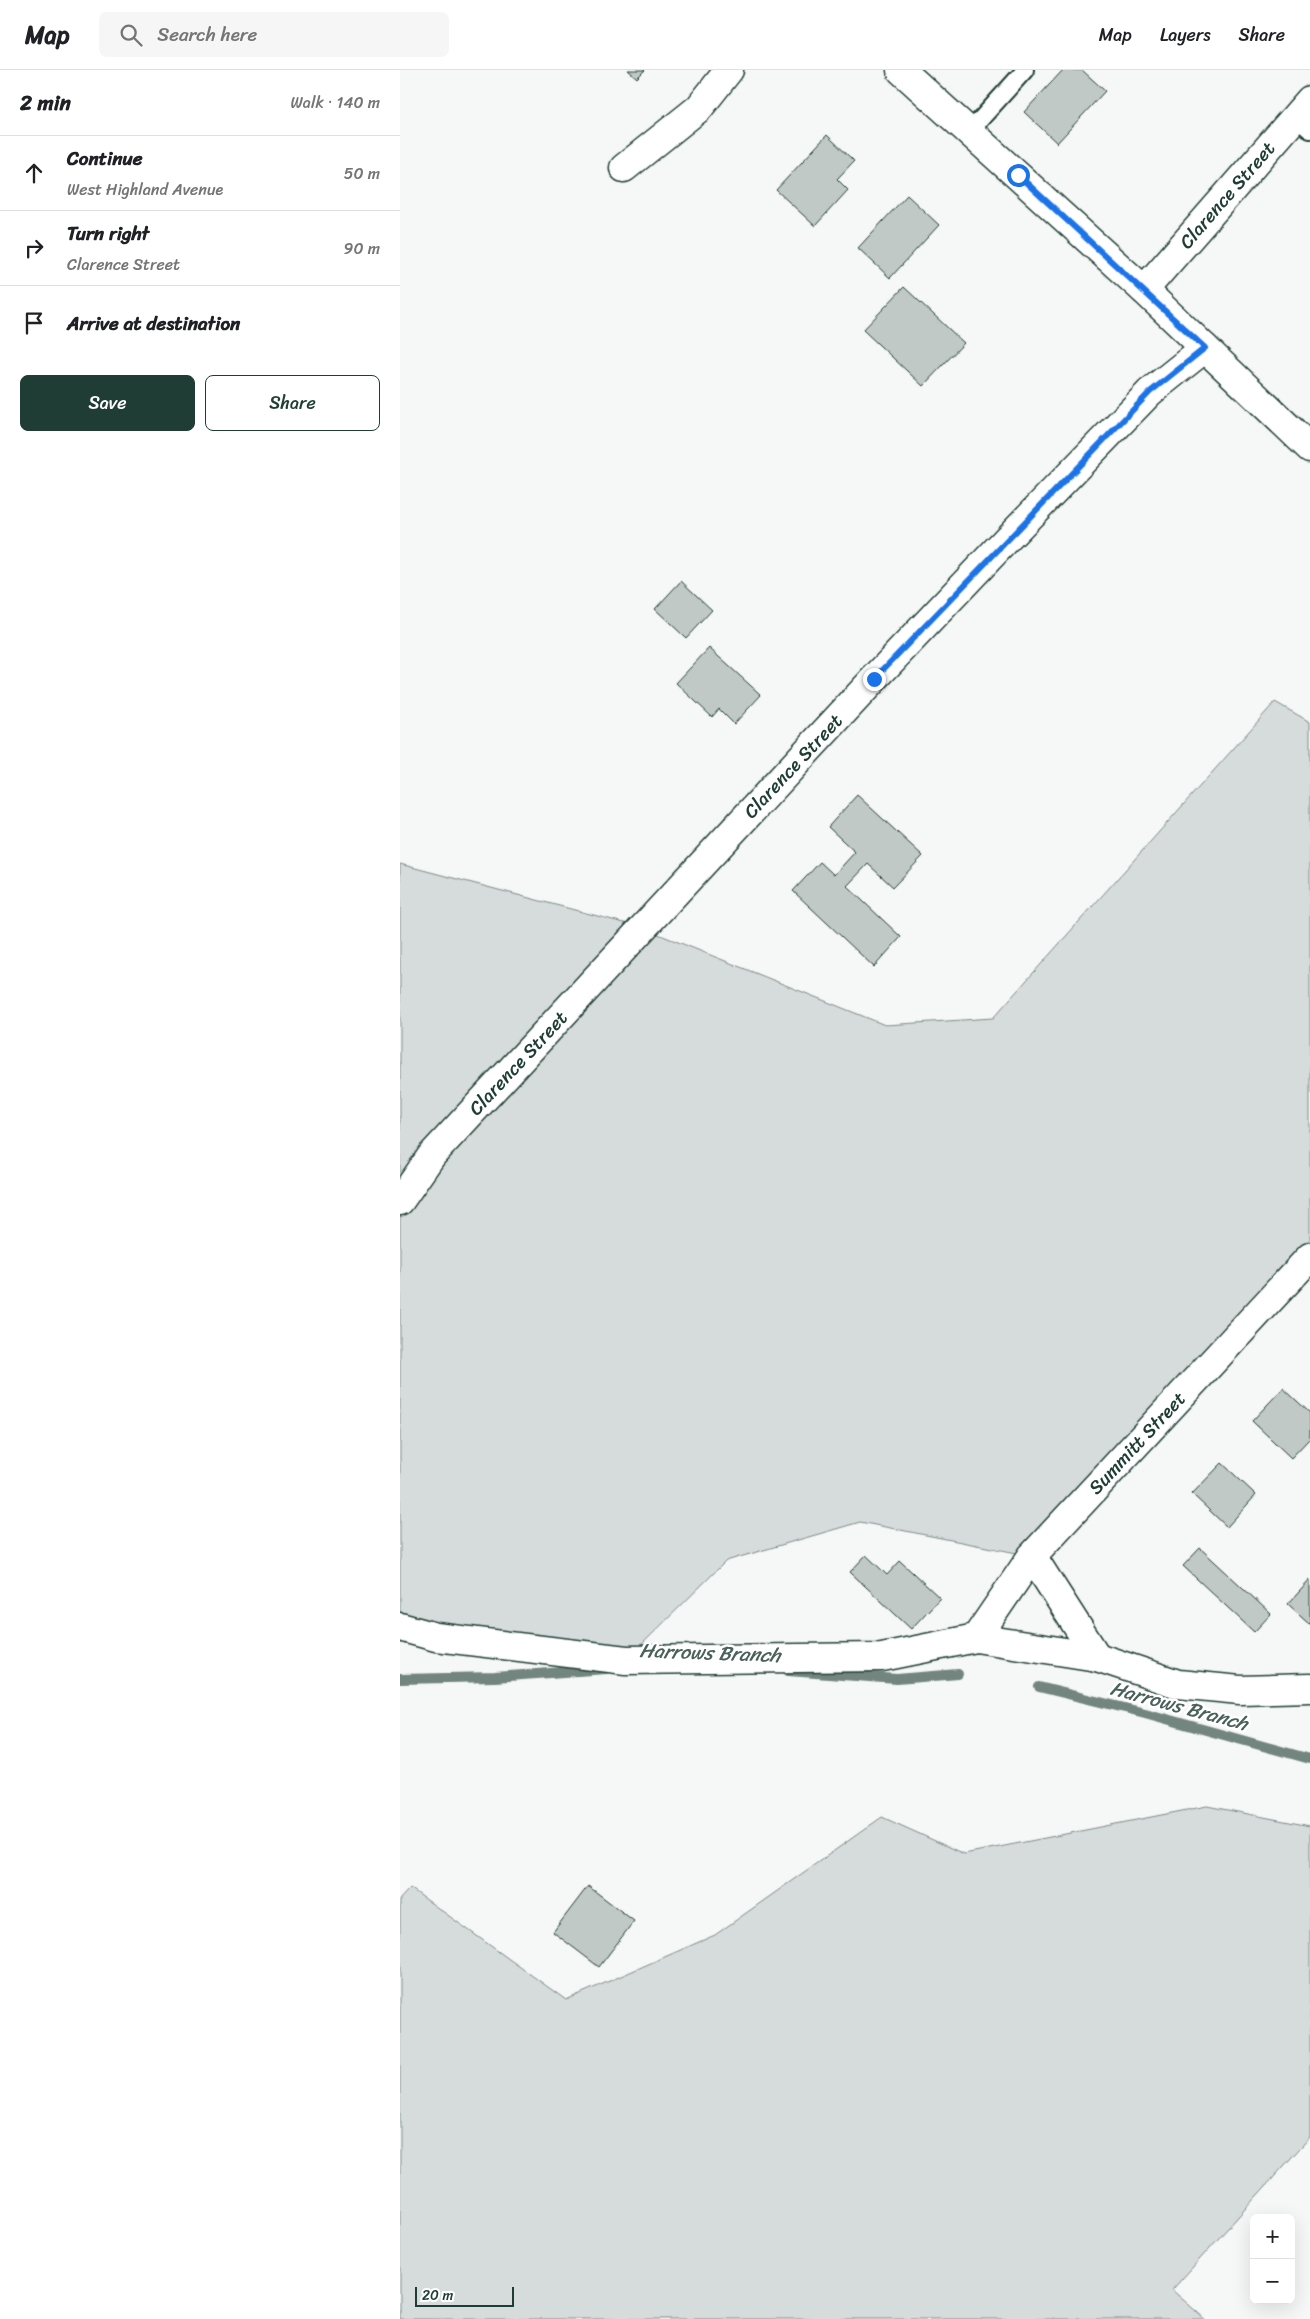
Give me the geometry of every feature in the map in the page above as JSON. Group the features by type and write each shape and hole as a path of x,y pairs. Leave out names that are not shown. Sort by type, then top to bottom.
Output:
{"street":[{"path":"624,168 699,108 729,70"},
{"path":"901,70 1144,290 1310,448"},
{"name":"Clarence Street","path":"1144,290 1305,115"},
{"name":"Clarence Street","path":"400,1202 432,1155 874,679 1150,392 1205,348"},
{"name":"Summitt Street","path":"976,1638 1032,1556 1310,1257"},
{"path":"1032,1556 1096,1657"},
{"path":"400,1628 436,1636 626,1660 882,1657 976,1638 1096,1657 1178,1684 1240,1690 1310,1688"}],"lane":[{"path":"970,131 1026,70"}],"shaded area":[{"path":"1275,702 1310,722 1310,1257 1032,1556 860,1522 726,1561 626,1660 400,1627 400,864 643,928 885,1025 993,1018"},
{"path":"1207,1806 1310,1826 1310,2137 1172,2290 1205,2319 400,2319 400,1899 410,1888 566,2000 715,1935 882,1817 964,1854"}],"building":[{"path":"628,70 645,70 637,78"},
{"path":"1063,70 1082,70 1105,91 1057,143 1024,112"},
{"path":"827,135 854,161 837,179 848,190 815,226 776,190"},
{"path":"907,195 939,225 890,278 858,248"},
{"path":"904,287 964,343 923,386 863,330"},
{"path":"681,581 712,610 686,638 655,609"},
{"path":"709,648 761,695 734,724 719,709 712,717 676,683"},
{"path":"857,795 923,856 893,887 868,864 847,886 901,937 874,967 793,891 820,862 834,875 855,852 828,827"},
{"path":"1283,1388 1310,1413 1310,1438 1291,1458 1252,1421"},
{"path":"1222,1463 1256,1495 1227,1527 1192,1494"},
{"path":"1200,1548 1271,1614 1254,1632 1183,1566"},
{"path":"866,1555 887,1575 900,1561 940,1598 911,1629 850,1572"},
{"path":"1310,1580 1310,1624 1288,1604"},
{"path":"588,1886 634,1921 599,1967 553,1932"}],"waterway":[{"name":"Harrows Branch","path":"400,1679 495,1677 606,1669"},
{"name":"Harrows Branch","path":"788,1671 897,1679 958,1674"},
{"name":"Harrows Branch","path":"1039,1687 1145,1713 1310,1759"}],"route":[{"path":"874,679 1150,392 1205,348 1018,175"}]}
